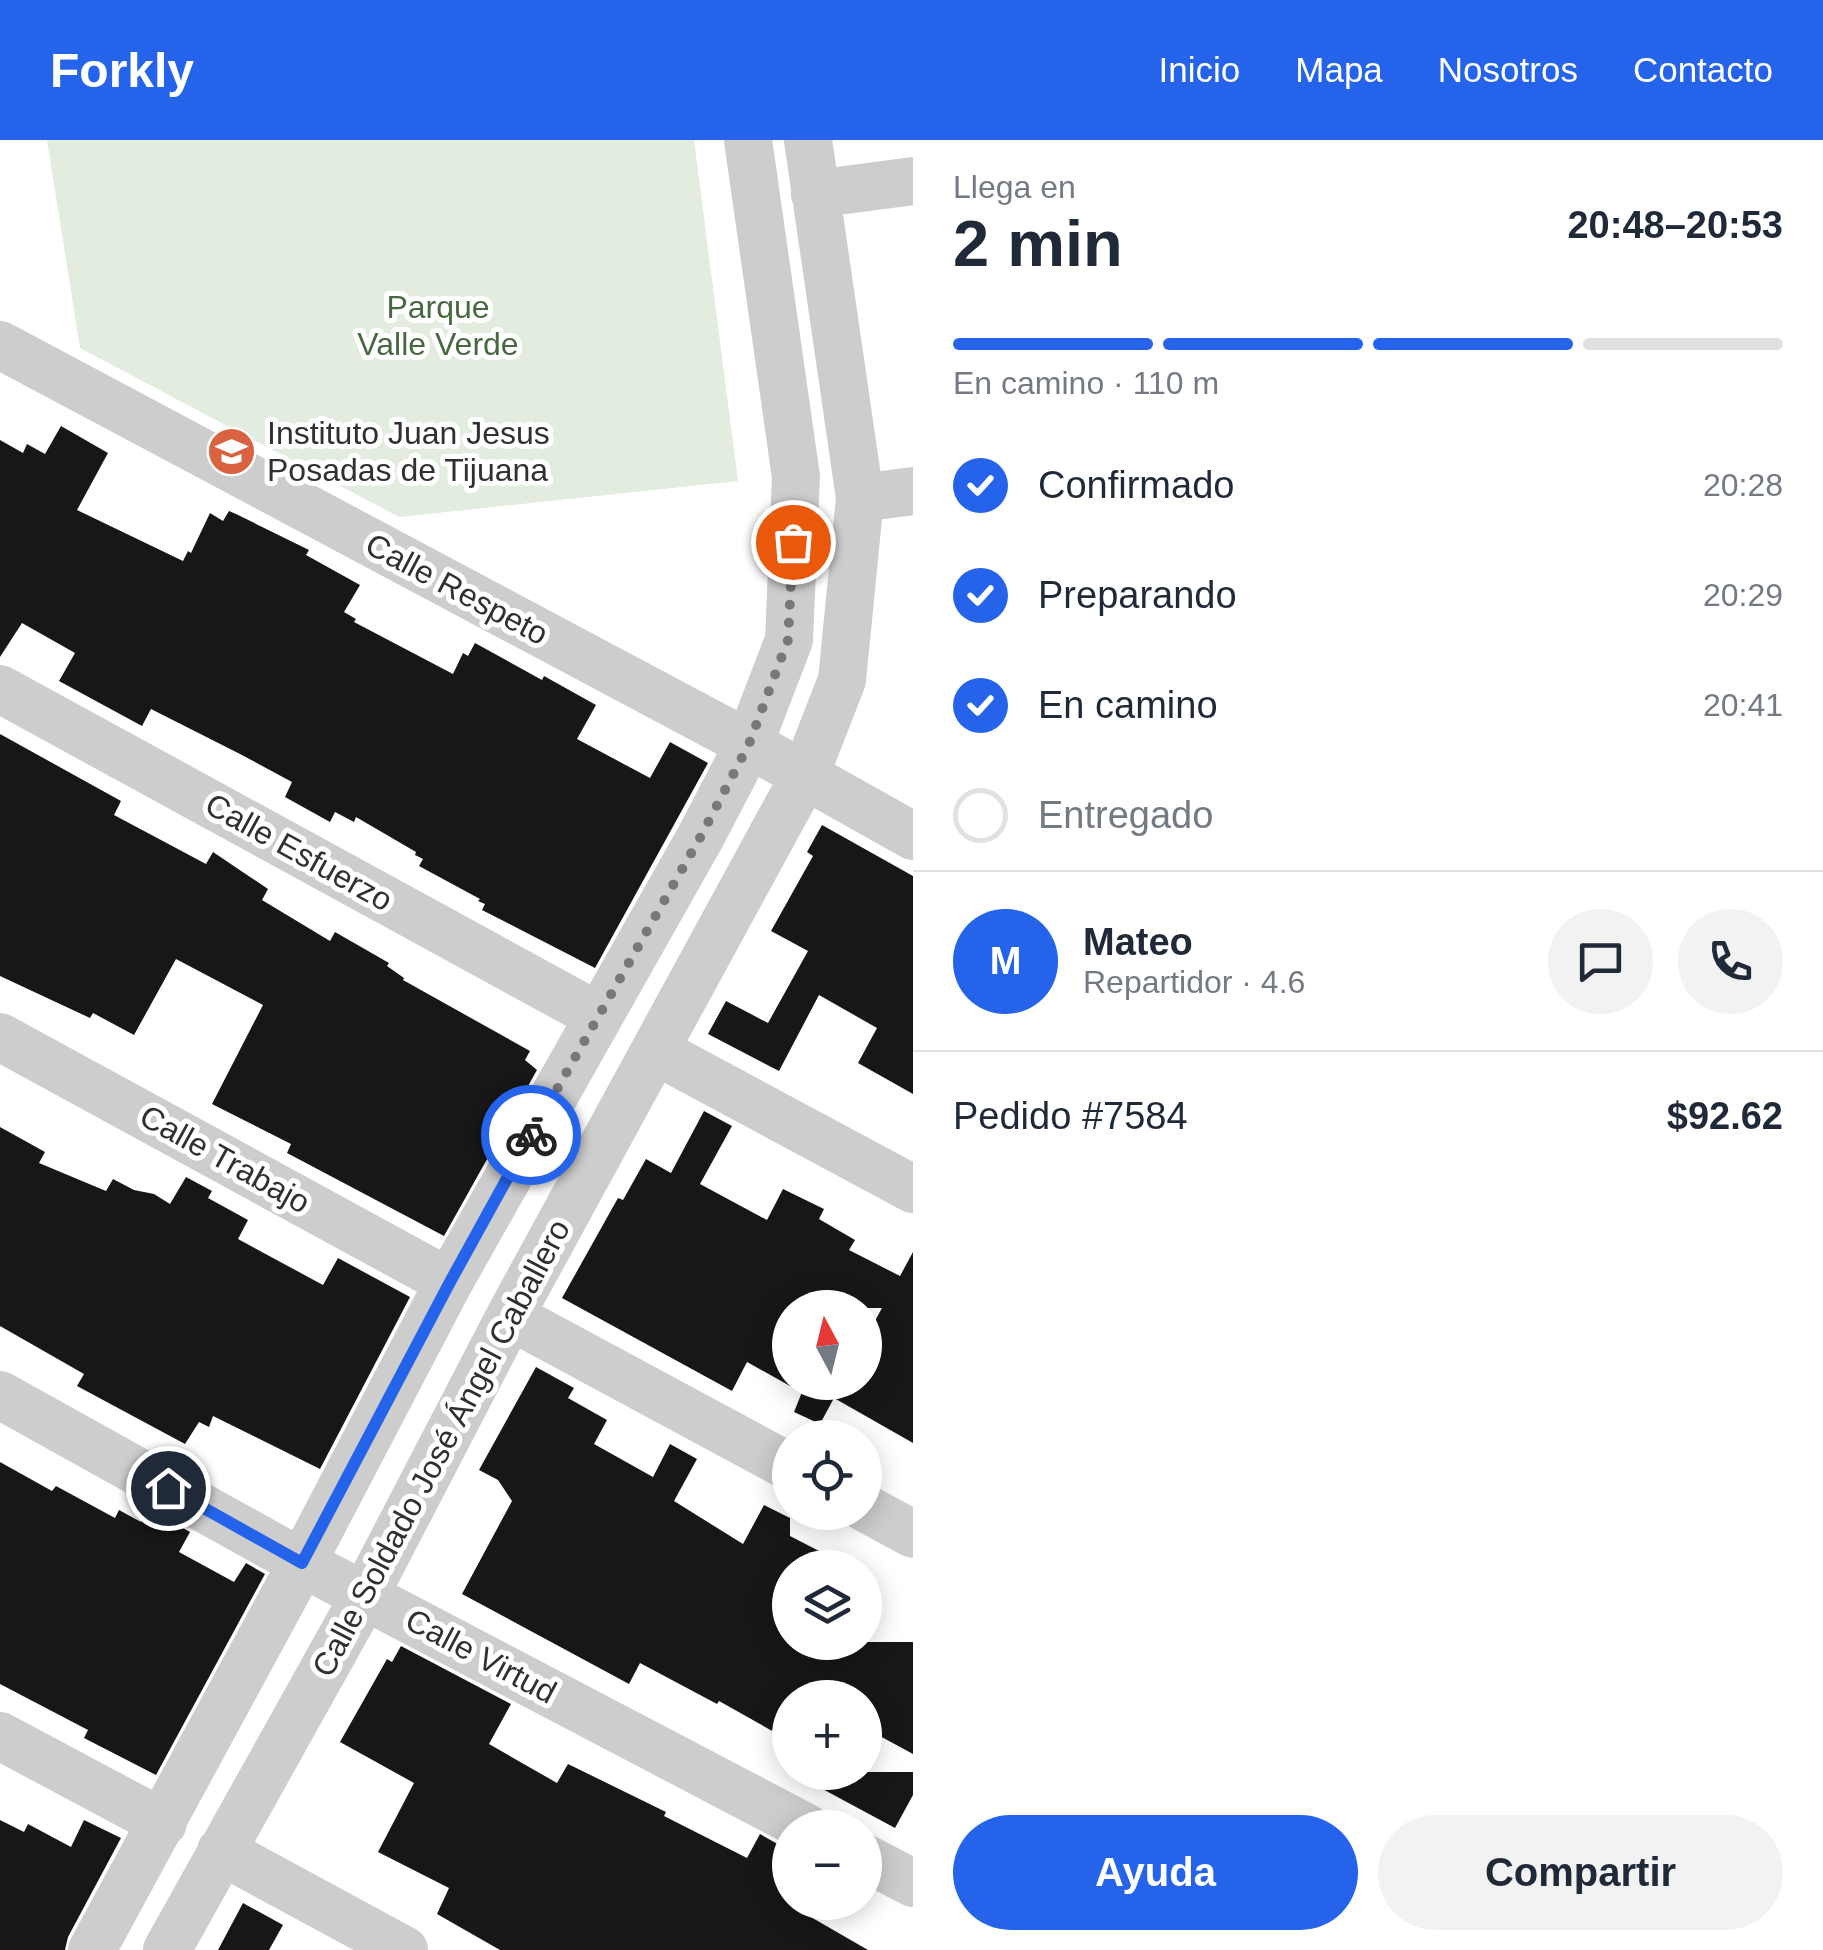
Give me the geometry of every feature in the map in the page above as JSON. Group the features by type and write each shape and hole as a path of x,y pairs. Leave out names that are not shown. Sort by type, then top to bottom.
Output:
{"street":[{"path":"92,1950 450,1282 701,836 749,744 788,640 796,477 748,140"},
{"name":"Calle Soldado José Ángel Caballero","path":"168,1950 365,1595 510,1316 805,775 842,680 860,498 808,140"},
{"path":"815,194 913,182"},
{"name":"Calle Respeto","path":"0,346 749,744 913,836"},
{"path":"860,498 913,491"},
{"name":"Calle Esfuerzo","path":"0,689 598,1016"},
{"name":"Calle Trabajo","path":"0,1037 450,1282"},
{"path":"656,1051 913,1190"},
{"path":"510,1316 772,1457"},
{"name":"Calle Virtud","path":"0,1394 302,1563 773,1810"},
{"path":"882,1517 913,1534"},
{"path":"0,1736 163,1823"},
{"path":"221,1850 404,1950"},
{"path":"882,1867 913,1883"}],"green space":[{"name":"Parque Valle Verde","path":"47,140 694,140 738,481 399,517 80,348"}],"building":[{"path":"61,426 108,453 77,510 183,561 188,551 191,553 210,513 223,521 229,511 309,550 306,555 360,585 344,612 356,619 354,622 453,674 463,653 468,656 475,643 596,705 577,739 650,778 670,742 708,763 595,968 482,910 485,904 480,899 419,866 423,859 416,852 356,817 354,822 335,812 330,822 285,797 292,782 240,754 151,709 142,726 59,681 75,653 22,623 0,657 0,440 23,453 27,444 45,454"},
{"path":"0,734 121,801 114,815 206,864 213,852 268,889 262,900 330,941 335,932 389,963 387,966 403,980 530,1051 525,1060 537,1070 444,1236 287,1153 291,1144 212,1104 263,1005 176,959 134,1035 93,1013 90,1018 0,976"},
{"path":"822,825 913,876 913,1094 858,1063 877,1028 819,995 779,1071 708,1034 726,1001 768,1023 808,951 771,931 813,856 807,852"},
{"path":"704,1111 732,1126 700,1184 767,1220 783,1189 824,1209 819,1219 855,1240 849,1250 900,1276 913,1252 913,1443 882,1425 882,1420 873,1420 838,1400 882,1400 882,1290 772,1290 772,1376 747,1362 732,1391 562,1298 618,1198 623,1200 646,1159 671,1173"},
{"path":"0,1127 45,1152 39,1163 106,1191 113,1179 170,1204 186,1177 212,1191 208,1198 248,1220 238,1239 323,1285 338,1258 410,1297 320,1469 213,1416 209,1427 199,1422 185,1444 77,1386 84,1374 0,1326"},
{"path":"536,1367 574,1388 568,1398 607,1420 594,1444 653,1477 670,1444 697,1459 674,1501 743,1544 764,1505 772,1509 772,1530 790,1530 790,1536 817,1550 772,1550 772,1660 882,1660 882,1642 913,1642 913,1754 882,1737 882,1680 772,1680 772,1731 640,1663 629,1684 462,1594 512,1501 498,1480 479,1470"},
{"path":"799,1400 833,1400 822,1420 794,1412"},
{"path":"0,1462 52,1491 56,1486 115,1518 119,1510 141,1522 148,1509 190,1532 179,1552 234,1582 246,1563 265,1574 156,1775 84,1738 88,1730 0,1684"},
{"path":"401,1646 511,1704 489,1744 557,1783 568,1764 666,1812 664,1816 747,1858 760,1834 772,1841 772,1920 816,1920 868,1950 500,1950 437,1914 449,1888 378,1852 414,1783 340,1742 387,1659 392,1662"},
{"path":"882,1772 913,1772 913,1795 895,1828 882,1821 882,1810 862,1810 824,1790 882,1790"},
{"path":"0,1820 24,1832 28,1824 71,1847 84,1820 121,1838 68,1937 65,1950 0,1950"},
{"path":"243,1903 283,1925 269,1950 218,1950"}],"way so far":[{"path":"531,1135 749,744 788,640 793,542"}],"place":[{"name":"Instituto Juan Jesus Posadas de Tijuana","path":"232,451"}],"route":[{"path":"168,1488 302,1563 531,1135"}]}
